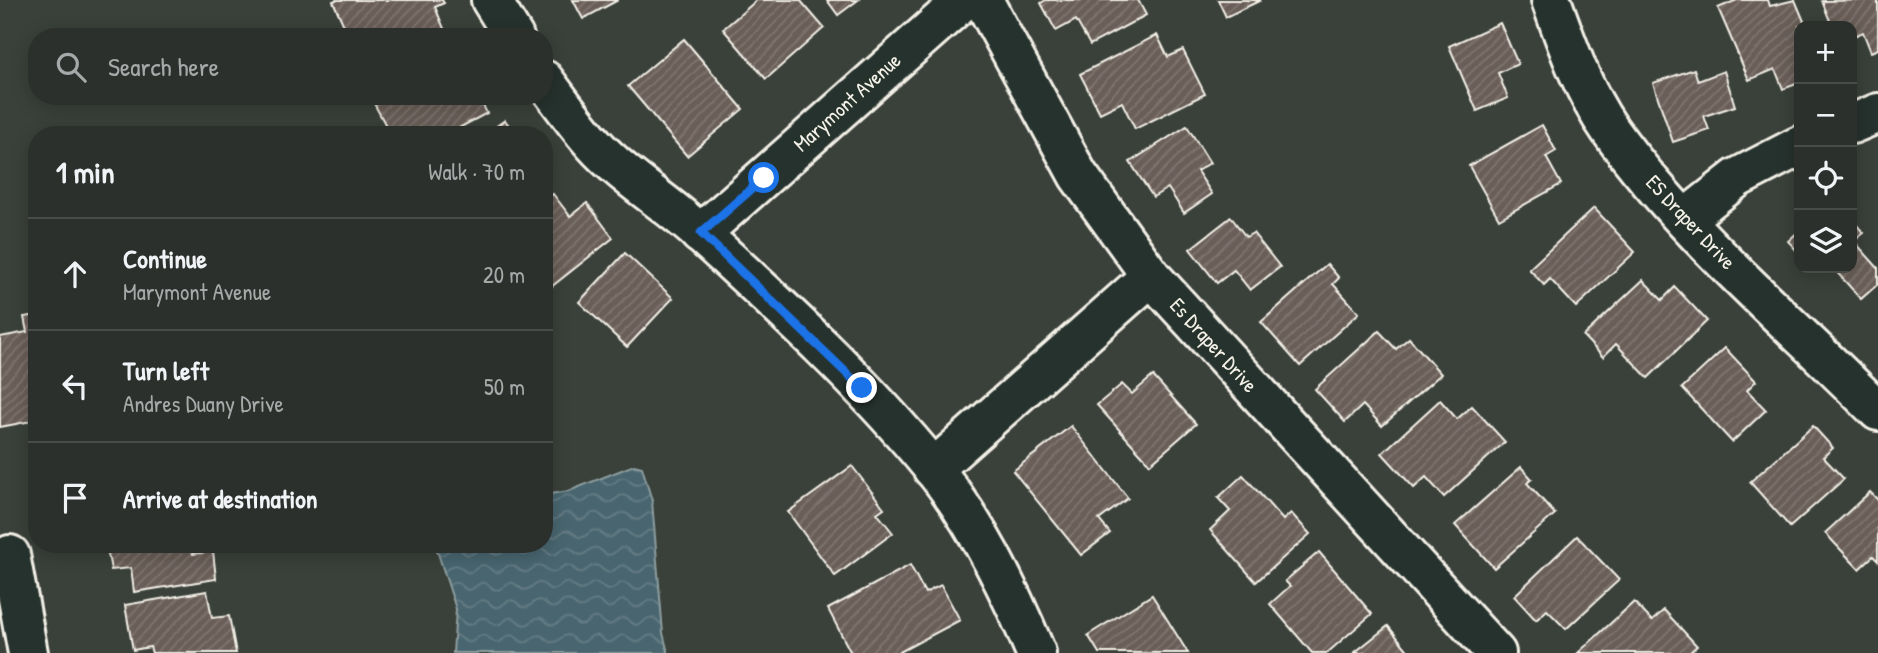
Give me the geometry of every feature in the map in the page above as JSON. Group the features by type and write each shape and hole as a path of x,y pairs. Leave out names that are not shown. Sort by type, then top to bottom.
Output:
{"street":[{"path":"491,0 508,28"},
{"name":"Marymont Avenue","path":"701,233 964,0"},
{"name":"Es Draper Drive","path":"983,0 1078,175 1151,276 1496,653"},
{"name":"ES Draper Drive","path":"1551,0 1572,59 1609,128 1664,198 1878,411"},
{"path":"553,92 594,144 701,233 862,388 933,468 980,538 1013,599 1036,653"},
{"path":"1857,122 1878,113"},
{"path":"1685,219 1737,178 1797,147"},
{"path":"933,468 1151,276"},
{"path":"10,555 28,653"}],"water":[{"path":"634,465 642,467 652,501 663,633 668,653 453,653 456,609 438,553 553,553 553,494 569,491"}],"building":[{"path":"442,0 444,3 435,7 444,28 345,28 333,1"},
{"path":"573,0 618,0 583,19"},
{"path":"757,0 800,0 824,28 766,79 723,29"},
{"path":"827,0 858,0 838,15"},
{"path":"1046,0 1138,0 1146,15 1090,45 1076,20 1056,31 1041,3"},
{"path":"1218,0 1261,0 1226,17"},
{"path":"1737,0 1768,0 1770,6 1795,0 1804,21 1794,21 1794,85 1783,89 1775,69 1749,80 1718,8"},
{"path":"1878,0 1878,49 1871,52 1863,32 1857,35 1857,21 1830,21 1822,1"},
{"path":"1500,23 1518,64 1498,73 1508,98 1477,111 1449,46"},
{"path":"1157,35 1168,57 1183,50 1205,94 1135,129 1122,102 1100,113 1080,74"},
{"path":"684,39 743,109 687,156 628,86"},
{"path":"1694,69 1698,81 1724,71 1735,106 1704,116 1709,130 1673,142 1653,83"},
{"path":"375,105 483,105 487,113 463,126 386,126"},
{"path":"505,120 509,126 497,126"},
{"path":"1542,125 1556,151 1546,157 1561,184 1499,219 1469,166"},
{"path":"1187,126 1210,163 1197,171 1212,194 1184,213 1168,188 1153,197 1130,162"},
{"path":"553,194 570,216 587,203 613,238 553,285"},
{"path":"1594,208 1635,252 1576,307 1550,279 1544,285 1529,269"},
{"path":"1231,217 1246,237 1253,233 1280,267 1250,290 1234,270 1217,283 1190,249"},
{"path":"1857,225 1864,233 1857,239"},
{"path":"1794,236 1794,248 1788,241"},
{"path":"1857,244 1878,268 1878,284 1861,299 1838,273 1857,273"},
{"path":"625,253 673,298 627,347 579,302"},
{"path":"1327,264 1339,278 1333,284 1359,313 1300,366 1261,322"},
{"path":"1643,280 1662,300 1675,287 1707,321 1648,378 1616,344 1603,357 1583,336"},
{"path":"28,316 28,422 0,427 0,337 27,332 24,317"},
{"path":"1379,331 1396,349 1409,338 1441,374 1382,426 1363,405 1345,422 1315,389"},
{"path":"1725,348 1756,381 1747,390 1766,410 1732,442 1682,388"},
{"path":"1153,376 1196,424 1150,464 1097,405 1122,384 1132,394"},
{"path":"1440,400 1457,419 1472,406 1505,442 1444,497 1426,477 1414,488 1382,453"},
{"path":"1071,426 1128,498 1099,520 1110,533 1081,555 1013,471"},
{"path":"1813,426 1833,448 1823,457 1844,479 1790,527 1750,482"},
{"path":"852,466 884,508 877,513 893,533 835,576 788,512"},
{"path":"1521,467 1532,479 1527,483 1555,514 1494,568 1455,525"},
{"path":"1243,475 1283,520 1291,513 1310,534 1256,582 1210,530 1230,511 1218,498"},
{"path":"1870,492 1878,500 1878,561 1873,556 1859,569 1825,533"},
{"path":"1577,536 1619,580 1566,629 1547,610 1536,620 1514,596"},
{"path":"1319,552 1372,614 1327,653 1312,653 1270,604 1290,586 1285,581"},
{"path":"108,553 213,553 216,579 134,592 131,568 111,570"},
{"path":"910,565 925,593 941,585 960,620 898,653 851,653 828,609"},
{"path":"207,591 212,618 229,616 236,653 152,653 150,647 133,650 125,605"},
{"path":"1152,595 1188,653 1099,653 1088,635"},
{"path":"1634,602 1652,621 1664,610 1697,646 1689,653 1578,653"},
{"path":"1388,626 1410,653 1354,653"}],"route":[{"path":"764,178 701,233 862,388"}]}
